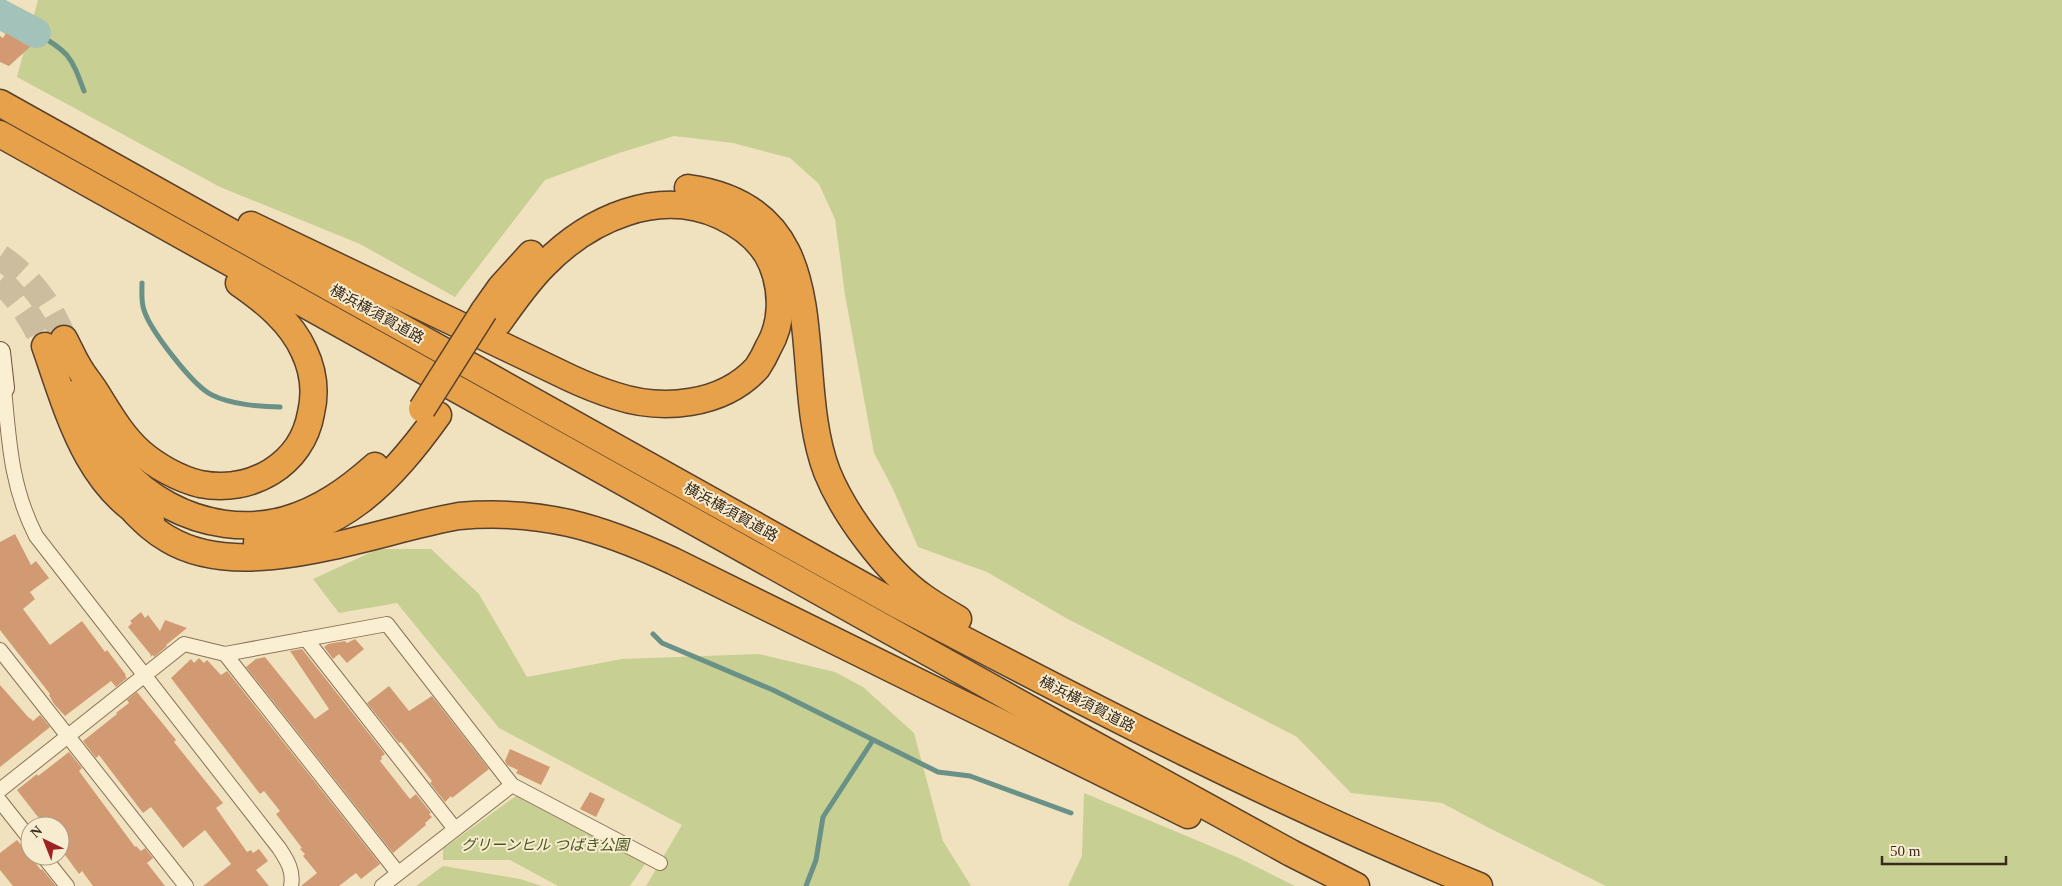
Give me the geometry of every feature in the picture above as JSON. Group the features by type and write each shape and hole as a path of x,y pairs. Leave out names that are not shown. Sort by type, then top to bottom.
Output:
{"highway":[{"name":"横浜横須賀道路","path":"0,103 896,604 1007,663 1225,773 1348,831 1479,886"},
{"path":"31,120 325,260 515,353 617,397 653,403 690,402 722,393 736,385 758,366 775,335 779,316 778,287 768,256 744,229 707,210 666,204 634,209 616,216 578,236 544,265 492,317 430,412 408,455 368,496 339,516 298,534 277,539 255,542 215,542 176,531 135,512"},
{"name":"横浜横須賀道路","path":"0,134 1062,727 1356,886"},
{"path":"0,138 218,267 266,302 293,333 304,350 310,367 314,399 308,430 300,445 278,469 265,476 232,485 200,484 180,477 163,468 141,452 123,434 78,367 55,343 74,430 85,450 106,483 152,528 168,540 196,551 226,557 297,553 326,548 439,519 482,514 534,516 560,520 590,528 641,546 673,561 1113,780 1346,886"},
{"path":"492,317 501,287 523,260 558,229 599,203 646,188 675,186 702,190 725,197 746,209 763,221 776,235 794,266 801,292 805,319 815,430 828,473 853,520 868,541 904,581 922,596 967,625 1348,831"},
{"path":"78,367 82,396 98,436 106,451 126,474 149,494 171,507 195,517 223,523 267,524 285,520 326,503 344,492 375,466 430,412"}],"street":[{"path":"0,352 2,389 10,456 16,487 24,513 36,536 279,848 289,863 292,879 291,886"},
{"path":"0,790 184,644 225,654 387,624 512,784 660,863"},
{"path":"306,639 456,829"},
{"path":"0,650 186,886"},
{"path":"225,654 398,873"},
{"path":"382,886 512,784"},
{"path":"0,801 20,826"},
{"path":"51,866 67,886"}],"green space":[{"path":"38,0 2062,0 2062,886 1606,886 1442,803 1351,793 1297,737 1066,618 987,572 918,547 893,489 874,453 845,295 835,219 819,184 790,158 733,143 674,136 619,153 545,180 455,297 360,244 220,187 17,77"},
{"path":"378,549 431,549 479,594 527,677 622,659 759,654 835,672 863,687 914,733 943,841 971,886 646,886 682,825 499,728 397,603 339,613 313,579"},
{"path":"1084,793 1239,858 1295,886 1068,886 1082,856"},
{"name":"グリーンヒル つばき公園","path":"516,796 645,864 630,886 558,886 510,860 443,860 443,849"},
{"path":"443,866 520,879 542,886 416,886"}],"building":[{"path":"6,33 30,47 9,66 0,62 0,36 3,38"},
{"path":"15,534 31,565 36,561 49,578 30,592 35,599 23,609 50,645 82,621 105,652 107,650 127,678 116,687 111,681 65,716 54,704 50,694 0,630 0,542"},
{"path":"141,612 145,618 148,615 160,631 165,620 187,628 154,657 153,655 150,657 151,655 128,627 132,623 130,621"},
{"path":"355,639 364,649 347,663 339,654 333,659 324,647 328,644 345,641 347,643"},
{"path":"302,649 385,754 381,757 380,761 410,799 416,794 431,813 429,814 432,817 425,823 426,825 393,853 246,667 256,659 265,657 315,719 329,709 290,651"},
{"path":"199,658 204,663 207,660 221,675 227,671 380,864 361,879 356,873 339,886 301,886 317,873 303,856 305,854 300,849 302,848 276,814 280,811 264,791 260,794 171,678 191,659 194,663"},
{"path":"0,685 29,718 33,721 40,715 50,727 0,767"},
{"path":"389,686 409,711 432,696 489,769 445,802 430,783 432,781 367,703"},
{"path":"137,692 223,803 216,808 247,852 251,850 253,853 259,849 268,861 256,870 269,886 203,886 231,864 205,830 183,848 151,807 143,813 99,755 96,758 83,741 117,714 129,703 127,700"},
{"path":"510,749 550,767 541,785 516,773 518,770 507,765 505,761"},
{"path":"69,752 82,768 79,771 135,847 141,851 145,848 153,858 147,863 165,886 93,886 82,871 79,874 70,862 70,816 37,816 17,790 37,774 38,776"},
{"path":"590,792 605,799 596,817 580,809"},
{"path":"17,840 20,844 20,866 38,866 56,886 13,886 0,870 0,853"}],"waterway":[{"path":"0,14 36,33"},
{"path":"36,33 56,45 68,56 84,91"},
{"path":"142,283 143,307 154,330 173,357 204,390 219,398 236,403 280,407"},
{"path":"653,634 662,643 773,690 938,772 970,776 1071,813"},
{"path":"806,886 816,860 823,817 873,740"}],"tunnel":[{"path":"0,257 21,274 39,294 53,315 64,339"},
{"path":"0,281 26,311 45,346"}]}
